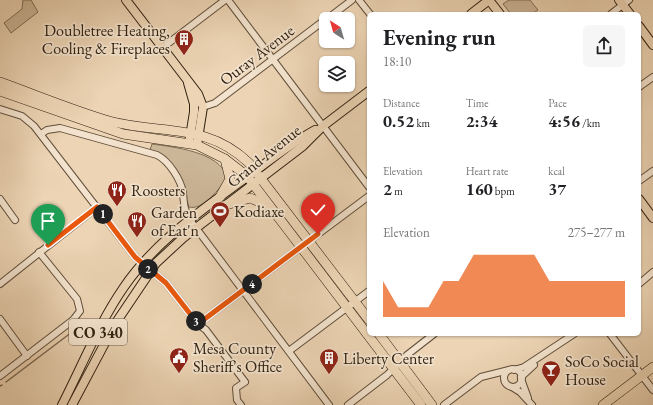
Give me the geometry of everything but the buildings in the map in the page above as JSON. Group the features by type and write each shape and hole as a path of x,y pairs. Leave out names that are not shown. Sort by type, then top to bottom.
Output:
{"highway":[{"path":"0,82 108,120 143,128 195,133 229,147 243,158 251,174 305,244 347,308 367,331"},
{"path":"0,91 123,134 193,144 225,159 251,174"},
{"path":"220,197 230,179 225,159"},
{"path":"257,181 272,208 305,244 367,317"},
{"path":"226,205 250,198 258,200 272,208"},
{"path":"372,336 432,405"},
{"path":"380,336 421,405"},
{"path":"603,405 653,367"}],"main road":[{"path":"126,0 198,94 203,107 193,144"},
{"path":"473,12 489,0 498,12"},
{"path":"624,2 629,12"},
{"path":"641,29 653,45"},
{"path":"188,82 194,104 195,133"},
{"name":"Grand Avenue","path":"151,271 173,246 303,146 323,126 367,93"},
{"name":"Grand Avenue","path":"251,174 297,140 323,126"},
{"name":"CO 340","path":"62,405 116,300 141,264 166,239 251,174"},
{"path":"641,202 653,218"},
{"name":"CO 340","path":"72,405 115,324 151,271"}],"street":[{"path":"162,48 226,0 367,184"},
{"name":"Ouray Avenue","path":"336,12 352,0"},
{"path":"359,0 368,12"},
{"path":"613,12 624,2"},
{"name":"Ouray Avenue","path":"203,107 214,103 319,24"},
{"path":"641,86 653,77"},
{"path":"0,109 27,119 41,134 141,264 166,283 198,324 206,330 245,382 236,388 237,400 241,405"},
{"path":"41,134 47,130 60,128 159,155 175,174 182,189 185,212 190,220 329,405"},
{"path":"641,180 653,171"},
{"path":"198,324 367,198"},
{"path":"0,199 16,220"},
{"path":"0,284 97,207"},
{"path":"0,376 77,318 80,308 77,300 39,252"},
{"path":"641,282 653,272"},
{"path":"289,351 367,293"},
{"path":"0,319 27,356"},
{"path":"348,405 432,336"},
{"path":"444,405 479,378 486,375 521,369 571,336"},
{"path":"612,336 653,390"},
{"path":"512,387 519,384 521,378 541,356"},
{"path":"511,370 519,372 531,403"},
{"path":"505,382 504,376 511,370"},
{"path":"494,374 531,403"}],"shaded area":[{"path":"23,0 31,0 38,12 11,33 4,23 22,9"},
{"path":"509,0 530,0 538,10 535,12 509,12 503,4"},
{"path":"152,144 184,149 206,156 223,169 227,177 211,198 200,206 189,207 177,171 165,156 150,150"}],"waterway":[{"path":"6,382 76,329"}],"place":[{"name":"Doubletree Heating, Cooling & Fireplaces","path":"184,56"},
{"name":"Roosters","path":"117,207"},
{"name":"Kodiaxe","path":"220,228"},
{"name":"Garden of Eat'n","path":"137,238"},
{"name":"Mesa County Sheriff's Office","path":"179,374"},
{"name":"Liberty Center","path":"329,375"},
{"name":"SoCo Social House","path":"551,387"}],"route":[{"path":"48,245 97,207 141,264 166,283 198,324 318,234"}]}
